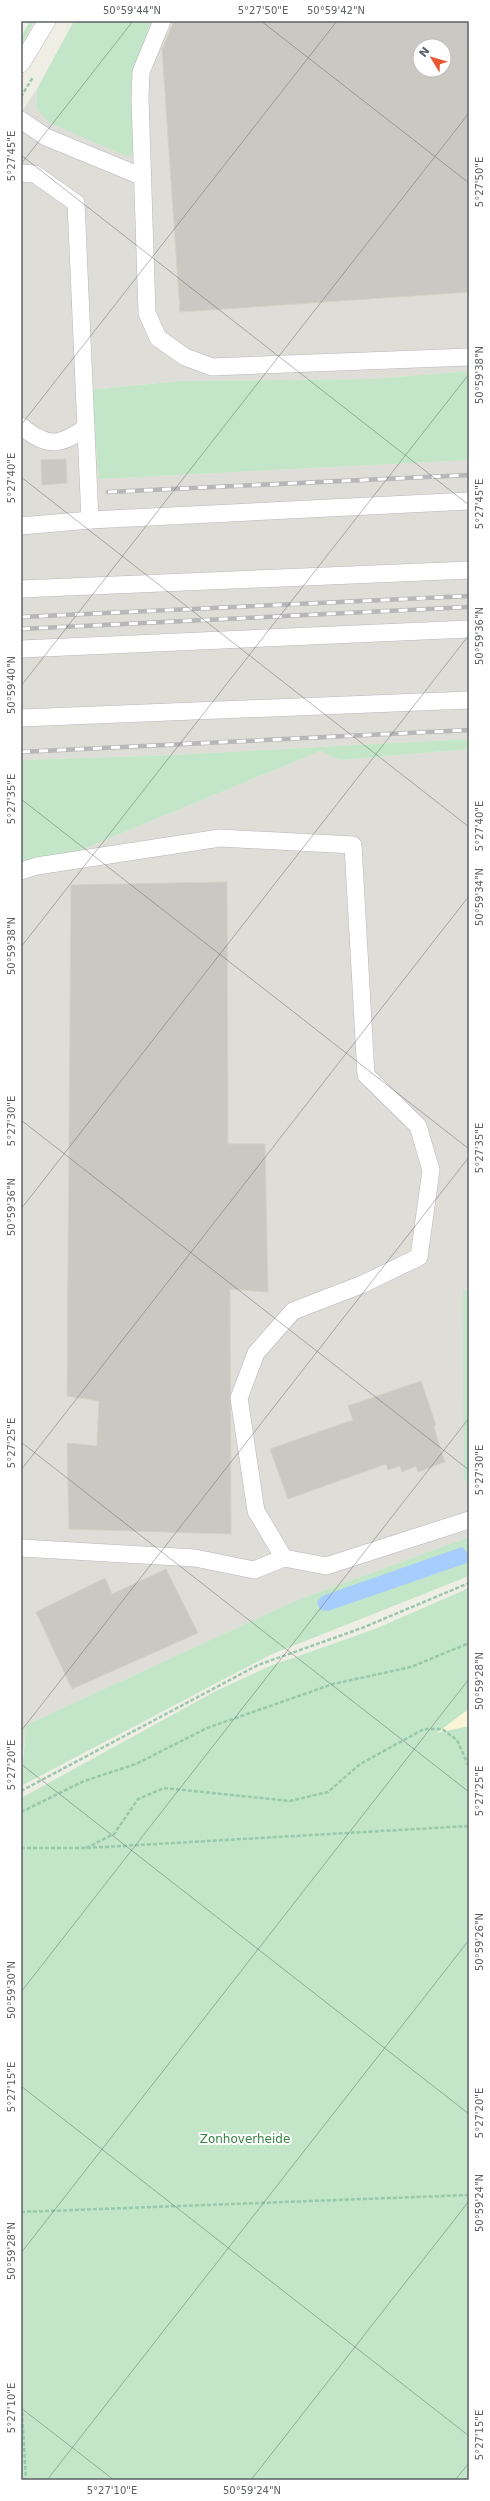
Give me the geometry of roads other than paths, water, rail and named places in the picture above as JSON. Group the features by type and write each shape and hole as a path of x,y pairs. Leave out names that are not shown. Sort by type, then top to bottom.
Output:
{"street":[{"path":"21,64 47,21"},
{"path":"162,21 141,72 147,313 158,338 185,357 212,367 469,357"},
{"path":"21,120 46,137 143,177"},
{"path":"21,173 36,174 76,203 90,520"},
{"path":"21,426 36,438 57,444 86,427"},
{"path":"21,526 90,520 469,502"},
{"path":"21,589 469,570"},
{"path":"21,649 469,629"},
{"path":"21,718 469,700"},
{"path":"21,871 37,866 220,838 353,845 366,1075 418,1126 431,1170 419,1257 363,1284 293,1311 256,1353 240,1398 256,1511 284,1558"},
{"path":"21,1548 195,1558 254,1570 284,1558 326,1566 469,1520"}],"water":[{"path":"462,1547 469,1554 467,1563 328,1611 320,1610 317,1602 322,1596"}],"railway":[{"path":"108,492 469,475"},
{"path":"21,617 469,596"},
{"path":"21,629 469,607"},
{"path":"21,752 469,730"}],"park label":[{"name":"Zonhoverheide","path":"245,2139"}]}
